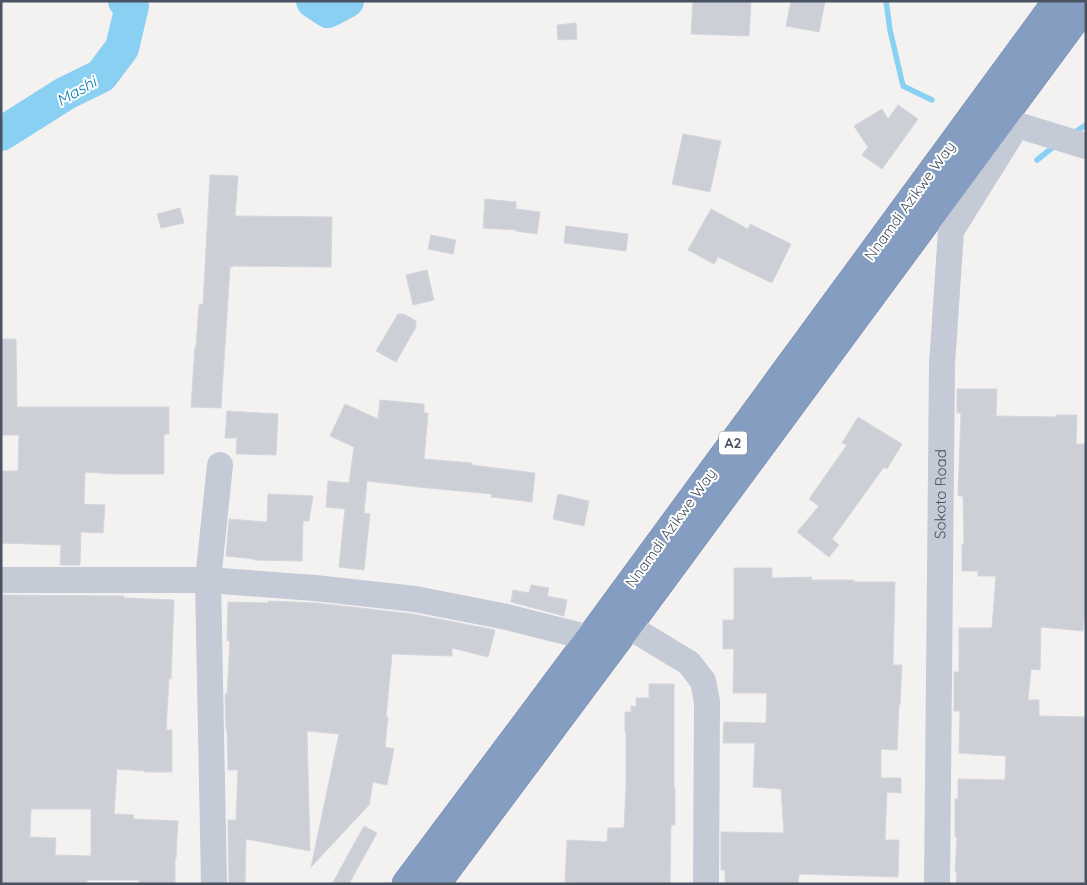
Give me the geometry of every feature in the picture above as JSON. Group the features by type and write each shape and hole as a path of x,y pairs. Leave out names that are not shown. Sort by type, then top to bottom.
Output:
{"highway":[{"name":"Nnamdi Azikwe Way","path":"406,884 590,638 1057,1"},
{"name":"Nnamdi Azikwe Way","path":"436,884 1086,5"}],"street":[{"name":"Sokoto Road","path":"937,884 942,365 951,231 1017,125 1086,146"},
{"path":"214,884 208,580 220,465"},
{"path":"1,580 208,580 315,588 415,599 507,617 590,638"},
{"path":"628,626 690,663 703,680 708,702 706,884"}],"building":[{"path":"693,1 751,1 749,36 691,34"},
{"path":"791,1 825,1 819,32 786,26"},
{"path":"576,23 577,39 558,40 557,25"},
{"path":"898,105 918,119 882,169 862,155 868,147 854,126 882,109 888,119"},
{"path":"683,134 721,141 710,192 672,184"},
{"path":"210,175 238,176 235,216 332,217 331,267 230,267 221,408 191,407 199,305 203,304"},
{"path":"485,199 516,202 516,209 540,212 537,234 516,230 483,228"},
{"path":"180,208 184,223 161,228 157,214"},
{"path":"711,209 748,229 750,224 791,244 772,283 718,257 714,264 688,250"},
{"path":"566,226 628,234 626,251 564,243"},
{"path":"431,235 456,240 453,254 428,249"},
{"path":"427,270 434,300 413,305 406,275"},
{"path":"398,314 404,314 416,321 416,327 396,362 376,351"},
{"path":"1,339 16,339 17,407 169,407 169,434 164,434 164,474 85,472 84,504 105,505 103,533 81,532 80,565 60,565 61,545 1,543 1,471 18,471 19,435 1,435"},
{"path":"957,389 997,389 996,416 1056,417 1056,415 1077,415 1076,444 1086,444 1086,603 1083,631 1041,627 1040,670 1031,669 1028,700 1039,700 1039,716 1086,717 1086,884 956,884 957,837 955,837 955,799 958,799 958,779 1005,780 1006,756 959,753 960,711 954,711 954,672 959,672 959,628 992,628 996,576 978,576 978,571 962,571 962,544 964,544 963,496 958,496 961,413 957,413"},
{"path":"380,400 424,404 424,413 428,413 424,459 472,463 472,465 535,473 532,502 491,497 492,494 367,481 364,513 370,514 364,570 339,567 345,509 326,507 328,481 349,483 354,447 330,436 345,404 378,419"},
{"path":"227,411 278,414 276,455 236,454 237,438 225,438"},
{"path":"858,417 902,444 887,469 884,467 832,539 839,545 829,557 797,532 819,506 809,499 847,445 842,443"},
{"path":"268,494 313,496 309,521 303,521 302,561 254,560 226,556 229,519 267,522"},
{"path":"558,494 589,501 584,526 553,519"},
{"path":"734,568 772,568 772,578 812,577 811,580 895,582 893,665 902,665 897,750 881,749 881,778 901,778 901,793 887,792 885,840 899,840 898,877 799,874 798,884 725,884 725,870 721,870 721,832 784,833 781,789 753,787 755,743 723,743 724,722 766,723 767,693 733,693 734,649 723,649 723,620 734,620"},
{"path":"531,585 549,588 547,596 567,600 564,616 511,602 513,590 529,593"},
{"path":"1,595 124,596 124,598 174,600 171,679 169,679 166,730 172,730 172,772 117,769 114,814 134,815 133,819 178,821 175,884 139,884 139,880 87,880 87,884 2,884","holes":["31,809 91,809 91,856 55,855 56,838 30,837"]},
{"path":"268,601 316,603 413,614 495,630 488,657 452,648 452,656 392,654 385,747 394,749 387,785 373,782 369,805 311,867 339,734 307,731 310,851 246,839 245,884 229,884 228,820 236,820 238,770 228,770 225,694 227,694 230,641 227,641 228,602 268,603"},
{"path":"649,684 674,684 675,825 671,825 670,884 565,882 567,840 607,842 608,828 624,828 626,787 625,712 631,712 631,706 636,707 636,698 649,698"},
{"path":"364,826 377,833 349,884 332,884"}],"waterway":[{"name":"Mashi","path":"1,134 66,93 101,76 122,48 132,6 125,1"},
{"name":"Mashi","path":"313,1 328,11 347,1"},
{"path":"886,1 890,30 903,86 932,100"},
{"path":"1073,133 1086,125"},
{"path":"1037,160 1057,144"}]}
